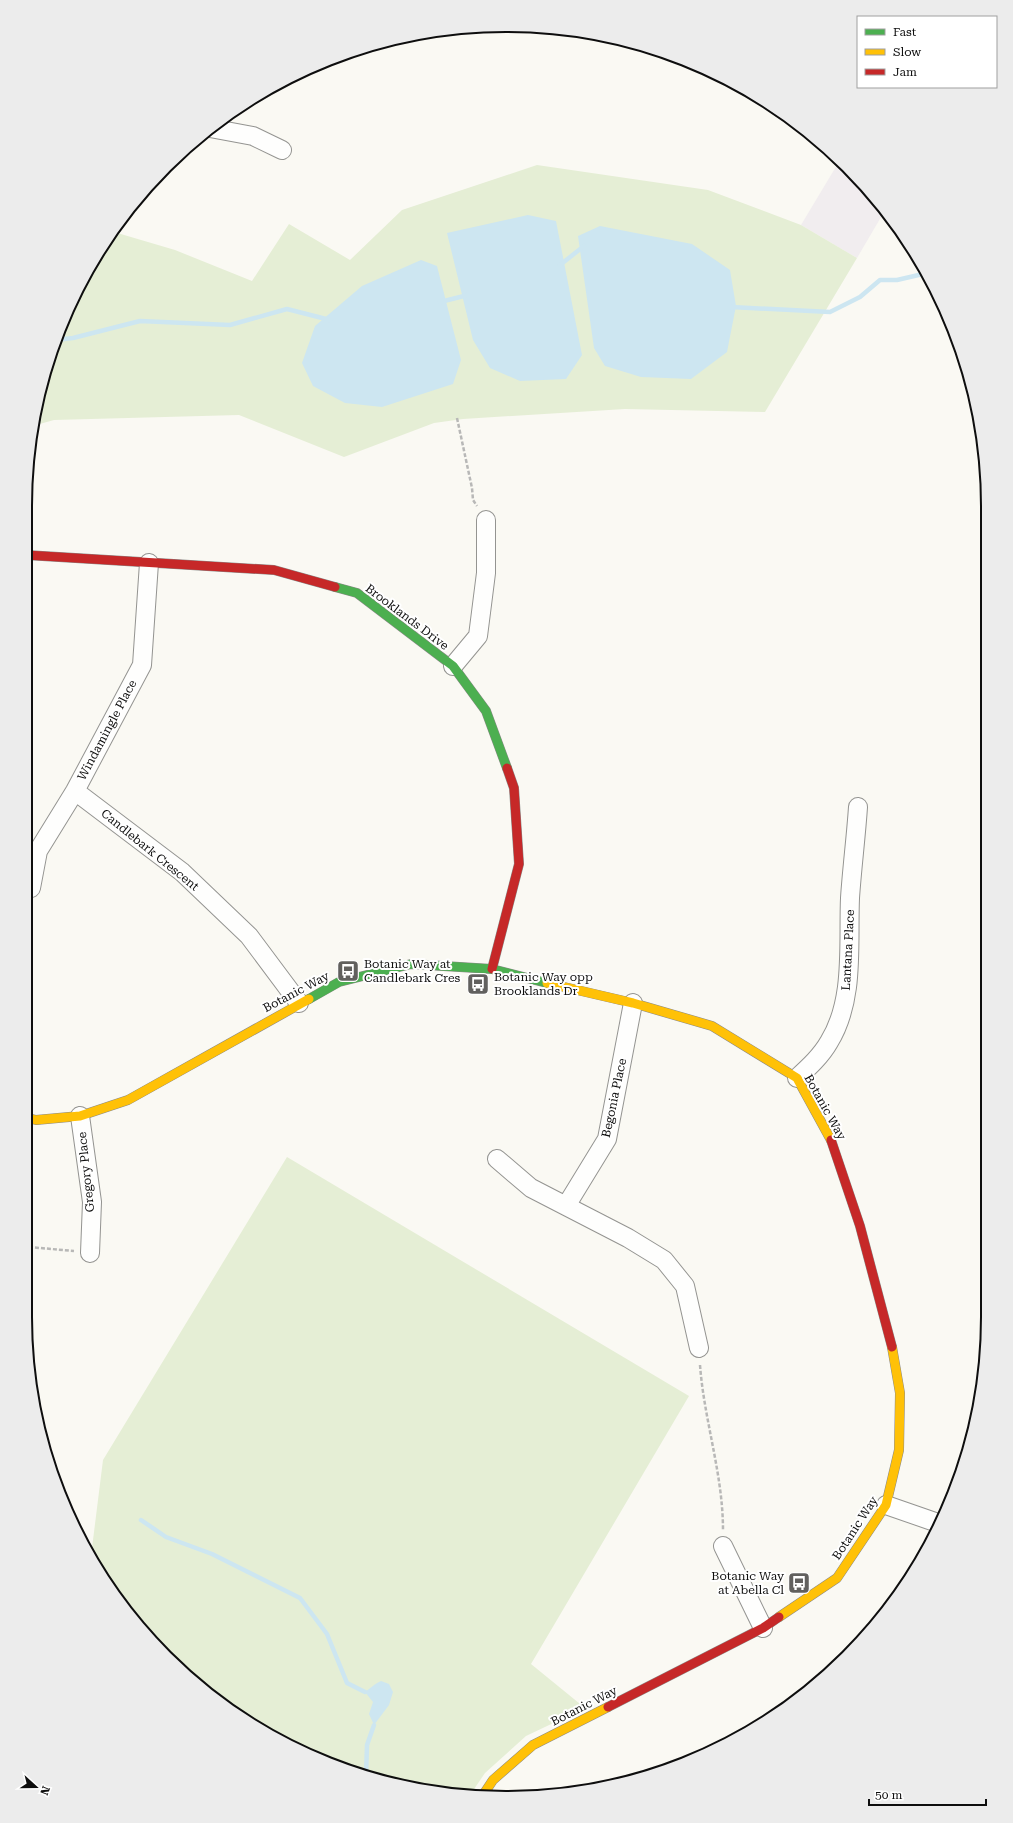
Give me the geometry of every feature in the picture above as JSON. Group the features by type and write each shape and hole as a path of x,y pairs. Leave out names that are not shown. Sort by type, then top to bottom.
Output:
{"street":[{"path":"219,130 253,136 282,150"},
{"path":"453,666 478,636 486,573 486,520"},
{"name":"Brooklands Drive","path":"32,555 274,570 356,593 453,666 486,711 514,788 519,864 492,969"},
{"name":"Windamingle Place","path":"32,883 38,851 75,791 142,665 149,563"},
{"name":"Candlebark Crescent","path":"75,791 187,877 249,936 299,1003"},
{"name":"Lantana Place","path":"797,1078 818,1058 830,1041 842,1012 848,985 850,897 858,807"},
{"name":"Botanic Way","path":"32,1119 36,1120 80,1116 128,1100 339,982 411,964 492,969 632,1003 712,1026 797,1078 834,1144 860,1226 891,1339 900,1392 899,1450 886,1505 837,1578 763,1628 533,1745 493,1780 486,1790"},
{"name":"Begonia Place","path":"566,1206 607,1139 632,1003"},
{"name":"Gregory Place","path":"80,1116 92,1202 90,1253"},
{"path":"497,1160 531,1188 628,1238 664,1260 685,1286 699,1348"},
{"path":"886,1505 934,1522"},
{"path":"723,1546 763,1628"}],"path":[{"path":"456,418 472,488 473,500"},
{"path":"32,1247 90,1253"},
{"path":"699,1348 702,1394 723,1510 723,1546"}],"shaded area":[{"path":"836,166 882,216 857,258 801,225"}],"green space":[{"path":"537,165 708,190 801,225 857,258 765,412 625,409 463,419 434,423 344,457 239,415 54,420 39,424 48,384 68,325 96,269 119,233 175,250 252,281 289,224 350,260 402,210"},
{"path":"287,1157 689,1396 531,1664 585,1708 526,1736 485,1773 474,1790 414,1782 384,1775 325,1755 269,1727 243,1711 194,1673 171,1652 130,1605 112,1580 92,1547 103,1460"}],"water":[{"path":"528,215 556,221 582,355 566,379 520,381 490,368 473,340 447,233"},
{"path":"600,226 692,244 730,270 736,306 727,352 691,379 641,377 605,366 594,348 578,236"},
{"path":"421,260 437,266 461,360 453,384 382,407 345,403 313,386 302,363 315,326 362,286"},
{"path":"381,1681 389,1684 393,1692 389,1705 374,1725 369,1714 373,1702 365,1692"}],"waterway":[{"path":"560,265 584,246"},
{"path":"731,307 830,312 860,297 880,280 897,280 920,275"},
{"path":"440,302 468,295"},
{"path":"63,339 140,321 230,325 287,309 330,320"},
{"path":"141,1520 166,1537 212,1554 300,1598 327,1634 347,1683 365,1692"},
{"path":"366,1770 367,1745 374,1725"}],"traffic: fast":[{"path":"335,587 357,593 453,666 486,711 507,768"},
{"path":"309,999 339,982 411,964 492,969 547,983"}],"traffic: slow":[{"path":"547,983 633,1003 712,1026 797,1078 831,1140"},
{"path":"32,1119 36,1120 80,1116 128,1100 309,999"},
{"path":"779,1617 837,1578 886,1505 899,1450 900,1393 892,1347"},
{"path":"486,1790 493,1780 533,1745 608,1707"}],"traffic: jam":[{"path":"32,555 274,570 335,587"},
{"path":"492,969 519,864 514,788 507,768"},
{"path":"831,1140 860,1226 892,1347"},
{"path":"608,1707 763,1628 779,1617"}],"place":[{"name":"Botanic Way at Candlebark Cres","path":"348,971"},
{"name":"Botanic Way opp Brooklands Dr","path":"478,984"},
{"name":"Botanic Way at Abella Cl","path":"799,1583"}]}
